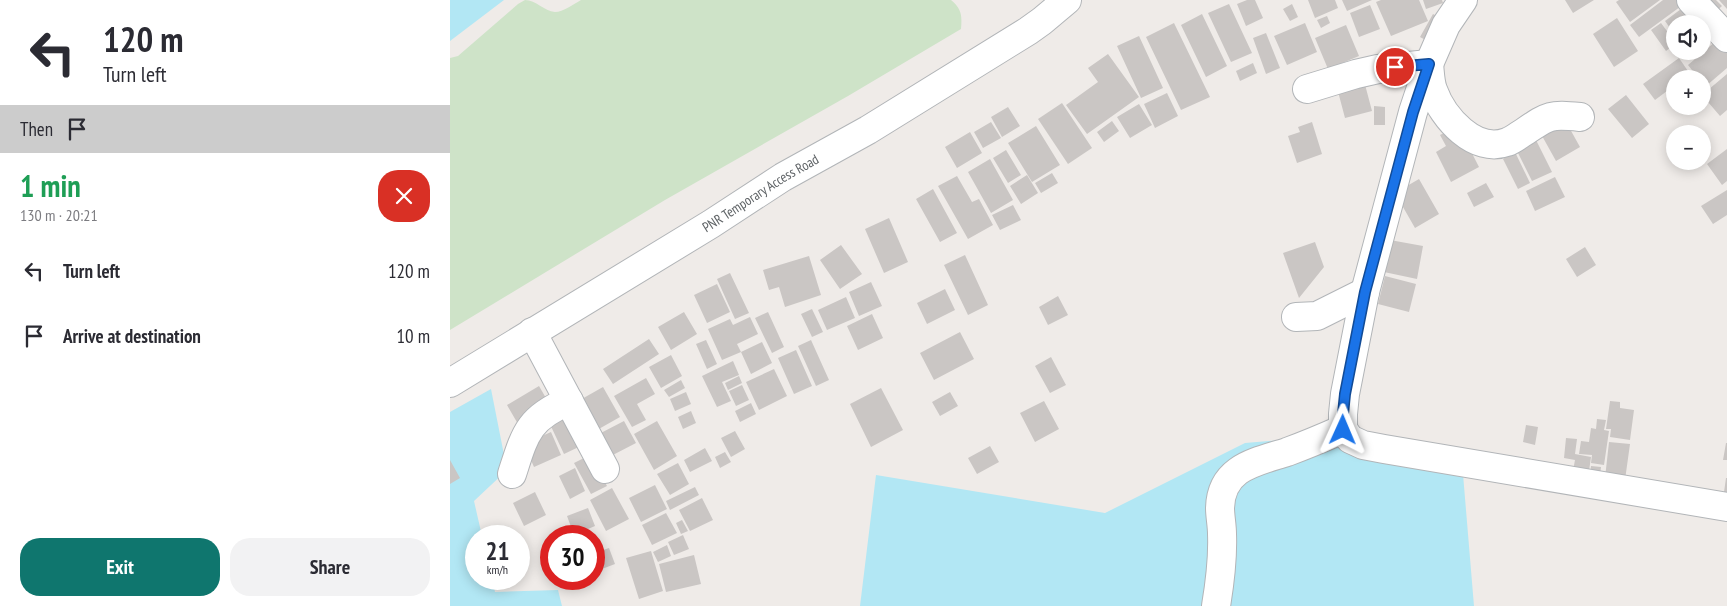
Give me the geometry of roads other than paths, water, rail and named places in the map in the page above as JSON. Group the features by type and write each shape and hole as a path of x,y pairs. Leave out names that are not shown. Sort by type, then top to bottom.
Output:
{"street":[{"name":"PNR Temporary Access Road","path":"450,383 711,224 784,177 876,125 1028,31 1042,22 1067,0"},
{"path":"1463,0 1446,25 1429,64 1413,112 1365,292 1345,394 1343,430 1350,440 1363,445 1727,507"},
{"path":"1691,0 1727,38"},
{"path":"1307,89 1378,69 1429,64"},
{"path":"1429,64 1432,89 1441,105 1451,120 1475,141 1490,145 1508,142 1546,118 1559,115 1580,117"},
{"path":"1296,316 1317,316 1365,292"},
{"path":"532,332 605,470"},
{"path":"512,474 523,440 530,428 538,418 551,408 569,401"},
{"path":"1216,606 1222,566 1220,507 1222,493 1228,480 1239,470 1257,460 1286,452 1343,430"}],"water":[{"path":"450,0 504,0 450,41"},
{"path":"491,389 507,470 474,501 479,525 465,525 465,590 495,590 495,592 558,590 562,606 450,606 450,412"},
{"path":"1353,434 1463,474 1474,606 860,606 876,475 1105,513 1245,443"}]}
